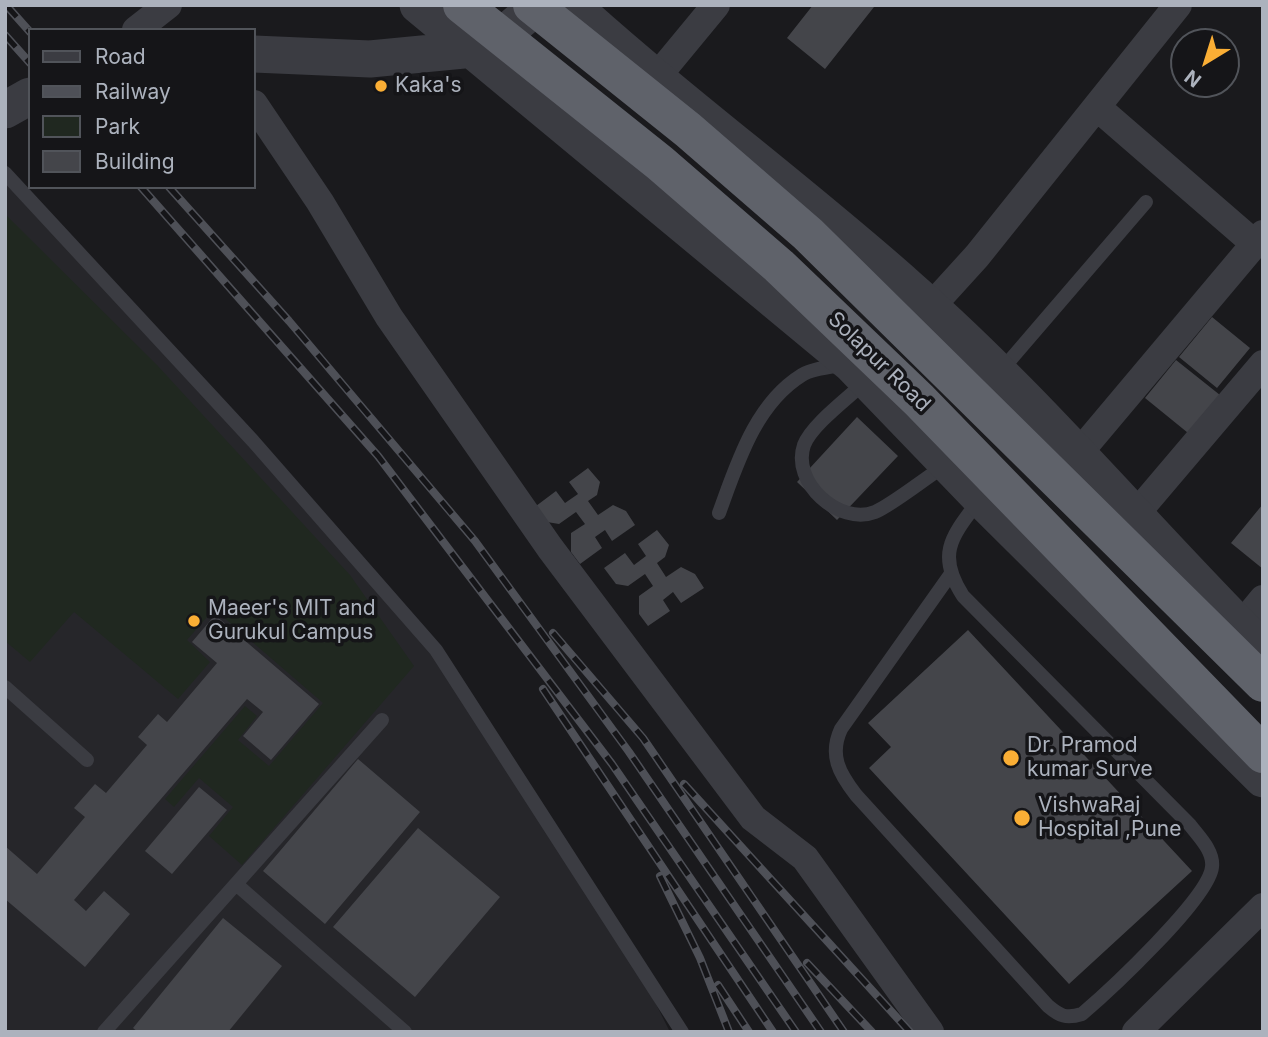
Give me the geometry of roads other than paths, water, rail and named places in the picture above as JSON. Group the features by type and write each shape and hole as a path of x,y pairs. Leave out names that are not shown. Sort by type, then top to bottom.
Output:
{"highway":[{"name":"Solapur Road","path":"461,5 488,43 660,163 779,266 868,366 987,488 1263,754"},
{"name":"Solapur Road","path":"535,6 649,85 808,234 919,320 1263,683"}],"street":[{"path":"139,28 168,5"},
{"path":"418,5 488,43"},
{"path":"572,5 649,85 716,5"},
{"path":"1178,5 977,256 919,320 998,374 1134,516 1255,625"},
{"path":"256,54 370,59 488,43 535,6"},
{"path":"5,110 28,97"},
{"path":"256,107 320,202 389,317 550,548 753,818 805,858 930,1032"},
{"path":"1077,454 1259,239 1098,108"},
{"path":"1134,516 1263,364"},
{"path":"987,488 1263,779"},
{"path":"1136,1032 1263,907"}],"lane":[{"path":"5,173 253,441 436,650 682,1032"},
{"path":"998,374 1146,202"},
{"path":"868,366 804,444 802,465 808,483 838,512 850,515 875,512 956,455"},
{"path":"719,513 753,430 777,395 804,373 868,366"},
{"path":"950,575 841,729 834,752 837,766 856,795 1048,1006 1059,1015 1069,1018 1082,1014 1186,910 1206,885 1213,866 1208,848 1190,825 964,596 950,575 947,552 954,533 987,488"},
{"path":"5,687 88,760"},
{"path":"104,1032 382,720"},
{"path":"236,884 405,1032"}],"railway":[{"path":"6,5 28,30"},
{"path":"5,35 28,61"},
{"path":"143,189 378,456 612,764 796,1032"},
{"path":"171,189 289,321 475,541 629,752 821,1032"},
{"path":"553,633 643,738 844,1032"},
{"path":"543,689 773,1032"},
{"path":"684,784 910,1032"},
{"path":"660,876 700,958 729,1032"},
{"path":"807,963 872,1032"},
{"path":"718,985 749,1032"}],"place":[{"name":"Kaka's","path":"381,86"},
{"name":"Maeer's MIT and Gurukul Campus","path":"194,621"},
{"name":"Dr. Pramod kumar Surve","path":"1011,758"},
{"name":"VishwaRaj Hospital ,Pune","path":"1022,818"}]}
